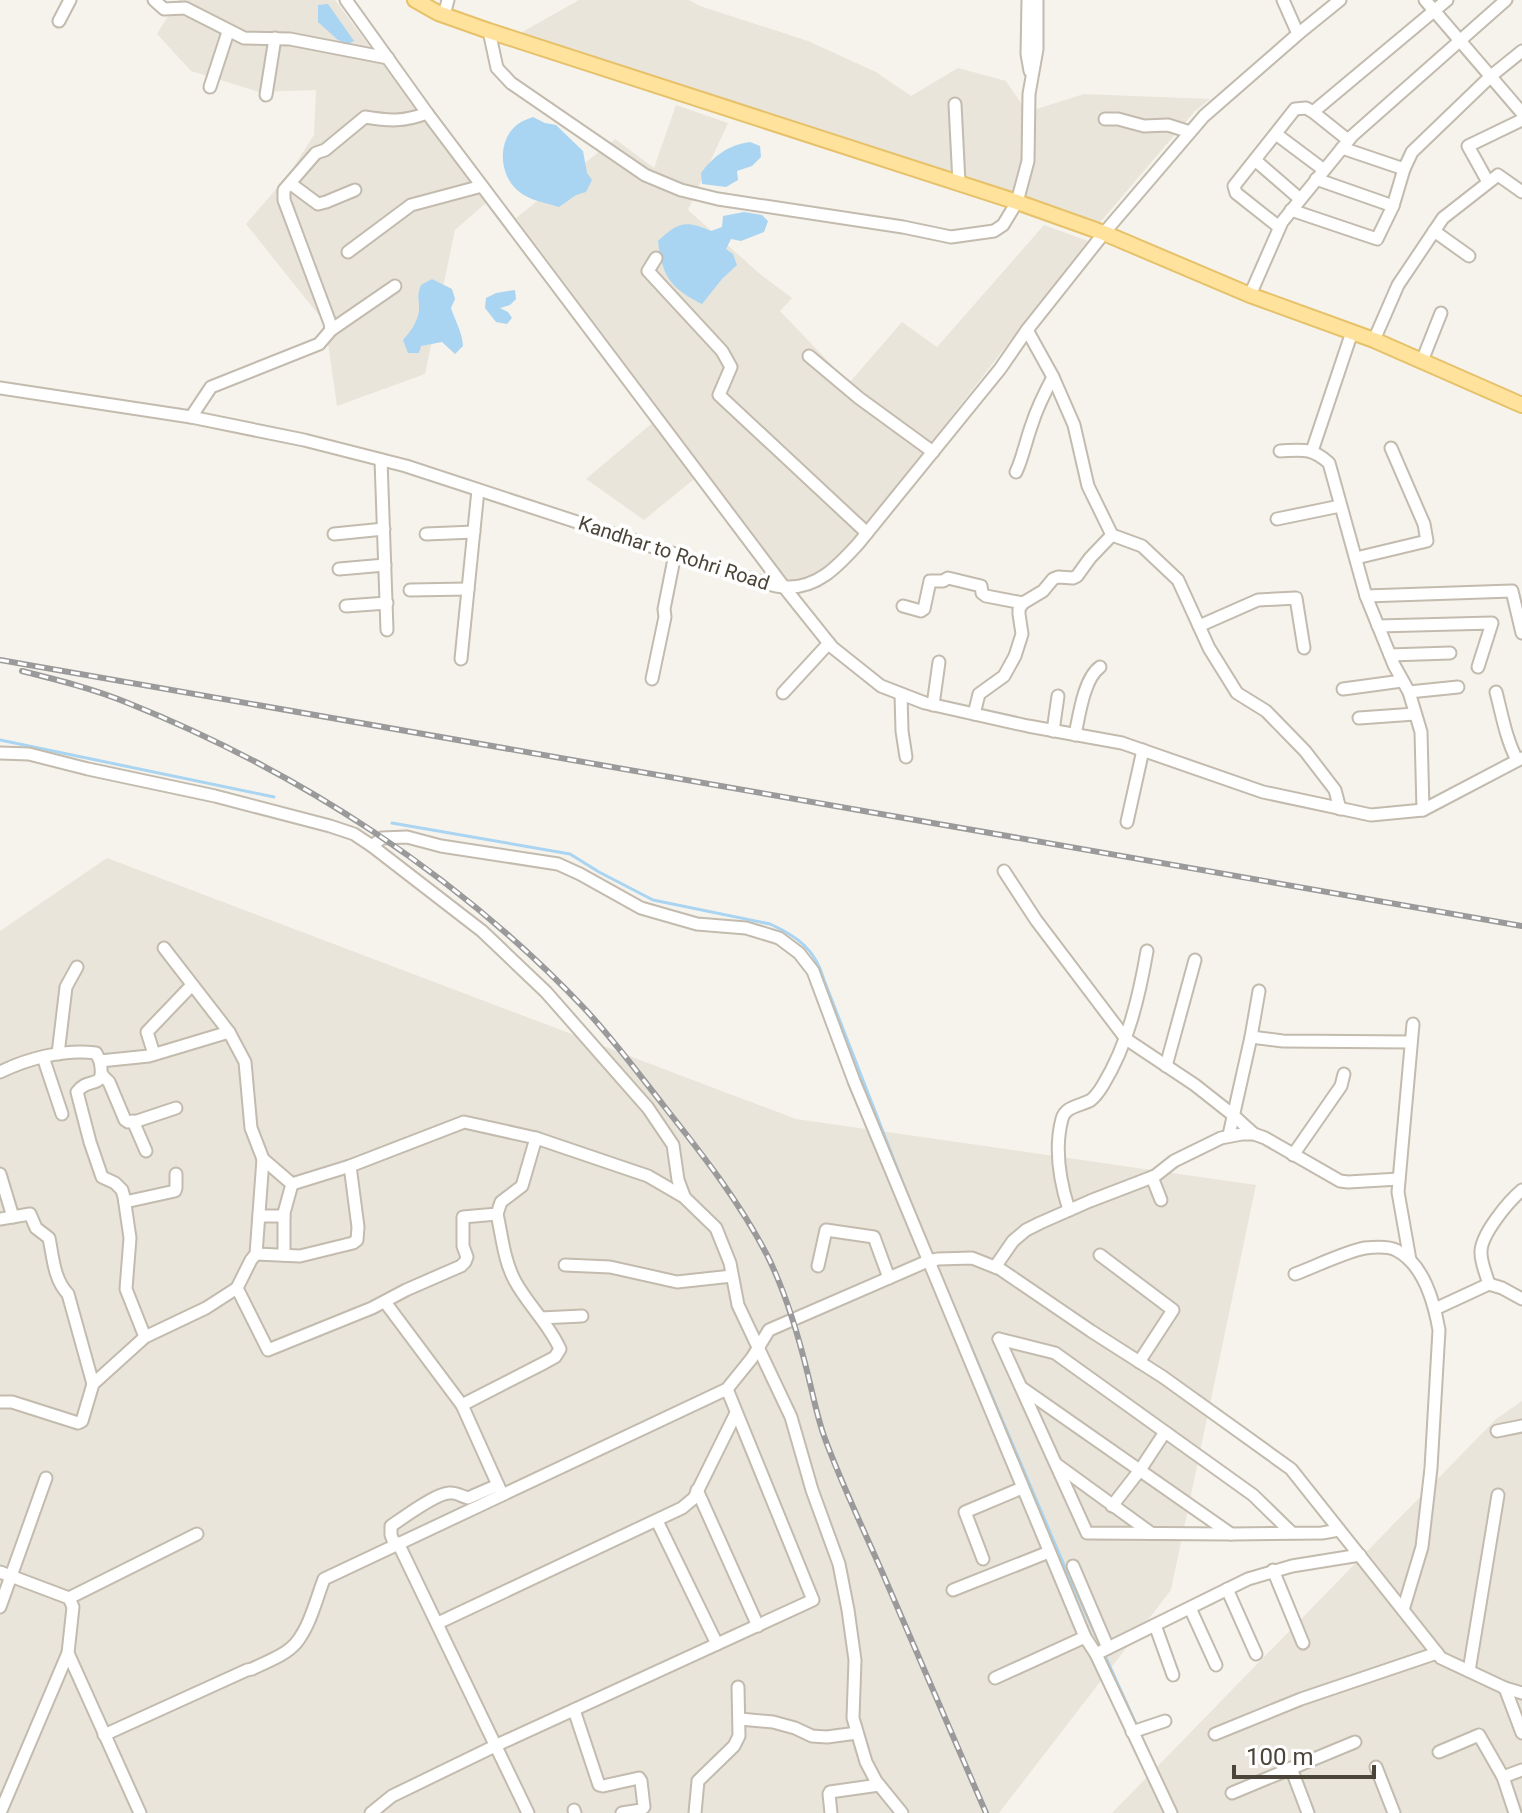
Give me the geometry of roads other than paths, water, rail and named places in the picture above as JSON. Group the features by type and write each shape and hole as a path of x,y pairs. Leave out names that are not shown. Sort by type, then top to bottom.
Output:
{"main road":[{"path":"415,0 444,15 489,31 1104,233 1250,295 1374,340 1521,402"}],"street":[{"path":"59,21 70,0"},
{"path":"154,0 164,9 185,8 244,38 290,39 388,58"},
{"path":"346,0 427,113 784,587 829,643 881,686 933,705 1122,743 1263,792 1371,815 1423,810 1520,759 1511,749 1496,692"},
{"path":"444,15 448,0"},
{"path":"1028,0 1027,54 1031,80"},
{"path":"489,31 497,68 511,83 645,175 681,190 718,199 951,237 994,231 1003,225 1017,202 1028,161 1031,80 1037,49 1037,0"},
{"path":"1283,0 1298,34"},
{"name":"Kandhar to Rohri Road","path":"0,388 191,417 304,440 478,490 754,580 784,587 811,584 835,570 867,533 1000,369 1104,233 1204,116 1340,0"},
{"path":"1425,0 1520,105"},
{"path":"1313,112 1447,0"},
{"path":"1250,295 1279,227 1345,144 1506,0"},
{"path":"210,87 228,32"},
{"path":"266,95 275,38"},
{"path":"1291,210 1377,239 1393,206 1412,152 1491,76 1522,51"},
{"path":"955,104 959,183"},
{"path":"1279,227 1236,193 1234,186 1295,109 1306,108 1313,112 1345,144 1404,169"},
{"path":"331,330 284,200 284,190 316,153 325,150 365,117 387,121 409,120 427,113"},
{"path":"1105,119 1144,126 1168,125 1190,132"},
{"path":"1488,182 1468,146 1522,120"},
{"path":"1276,134 1320,174 1393,206"},
{"path":"1255,160 1300,199"},
{"path":"1374,340 1398,285 1443,218 1498,175 1522,192"},
{"path":"291,184 318,204 355,190"},
{"path":"348,252 411,205 482,186"},
{"path":"1434,231 1469,256"},
{"path":"656,258 648,271 722,351 731,367 719,395 867,533"},
{"path":"191,417 211,387 319,344 331,330 395,286"},
{"path":"1422,361 1441,313"},
{"path":"1027,330 1053,377 1074,425 1088,486 1112,535 1142,546 1178,580 1209,648 1237,693 1266,711 1305,751 1335,790 1340,809"},
{"path":"1312,451 1352,332"},
{"path":"809,356 859,398 933,452"},
{"path":"1016,472 1033,419 1053,377"},
{"path":"1356,558 1427,541 1424,524 1391,448"},
{"path":"1280,451 1312,451 1329,463 1366,596 1406,686 1421,732 1423,810"},
{"path":"381,460 387,630"},
{"path":"461,659 478,490"},
{"path":"1277,519 1340,506"},
{"path":"334,534 384,529"},
{"path":"426,534 474,532"},
{"path":"974,714 979,694 1004,676 1015,656 1022,634 1019,609 1023,603 1043,591 1053,579 1077,576 1112,535"},
{"path":"652,679 675,554"},
{"path":"339,569 385,565"},
{"path":"903,606 921,611 930,581 948,578 981,586 986,596 1023,603"},
{"path":"410,590 468,589"},
{"path":"1366,596 1512,591 1522,633"},
{"path":"1199,626 1258,600 1296,598 1304,648"},
{"path":"346,606 387,603"},
{"path":"1378,626 1492,623 1478,667"},
{"path":"783,693 829,643"},
{"path":"1390,655 1450,653"},
{"path":"933,705 939,662"},
{"path":"1075,735 1086,689 1100,667"},
{"path":"1343,689 1458,687"},
{"path":"901,694 906,757"},
{"path":"1053,731 1058,696"},
{"path":"1359,718 1415,714"},
{"path":"1127,822 1143,750"},
{"path":"0,753 29,754 215,796 354,834 482,931 546,992 648,1108 673,1145 684,1197"},
{"path":"372,846 382,838 407,837 441,846 558,864 641,908 697,924 746,928 779,938 799,953 813,971 854,1081 933,1260 1022,1488 1085,1637 1102,1651"},
{"path":"1004,871 1036,920 1126,1039 1233,1115 1254,1134 1340,1181 1399,1179"},
{"path":"0,1402 12,1402 78,1423 82,1421 93,1384 145,1337 206,1308 237,1288 256,1254 263,1159 251,1128 245,1062 229,1032 164,948"},
{"path":"1069,1210 1060,1173 1062,1116 1094,1098 1103,1086 1126,1039 1147,951"},
{"path":"1166,1066 1195,960"},
{"path":"58,1054 66,987 77,967"},
{"path":"154,1054 147,1032 192,985"},
{"path":"1229,1135 1259,991"},
{"path":"1410,1260 1398,1192 1413,1024"},
{"path":"100,1061 137,1058 229,1032"},
{"path":"1251,1037 1283,1041 1411,1042"},
{"path":"0,1072 28,1060 92,1052 100,1061 102,1075 109,1082 125,1120 134,1122 176,1108"},
{"path":"43,1057 62,1114"},
{"path":"1293,1155 1341,1086 1344,1074"},
{"path":"102,1075 100,1079 80,1087 77,1092 102,1177 122,1190 130,1238 126,1289 145,1337"},
{"path":"134,1122 146,1151"},
{"path":"292,1184 350,1166 464,1122 536,1138 648,1176 684,1197 716,1228 730,1263 738,1305 791,1417 812,1490 839,1564 855,1660 853,1718 866,1762 879,1785 902,1813"},
{"path":"995,1267 1006,1249 1026,1230 1152,1177 1174,1161 1229,1135 1254,1134"},
{"path":"462,1405 555,1357 560,1349 515,1281 497,1214 501,1202 522,1186 536,1138"},
{"path":"263,1159 292,1184"},
{"path":"256,1254 300,1256 357,1240 350,1166"},
{"path":"0,1174 13,1217"},
{"path":"125,1202 175,1191 176,1174"},
{"path":"1152,1177 1161,1200"},
{"path":"284,1255 284,1216 292,1184"},
{"path":"1489,1284 1481,1248 1510,1200 1522,1190"},
{"path":"0,1219 30,1214 36,1228 49,1238 57,1277 68,1294 93,1384"},
{"path":"237,1288 268,1350 385,1302 461,1266 467,1257 463,1246 463,1217 497,1214"},
{"path":"259,1216 284,1216"},
{"path":"818,1266 826,1230 874,1237 889,1278"},
{"path":"1295,1274 1362,1248 1388,1247 1410,1260 1417,1269 1435,1309 1439,1330 1431,1468 1422,1547 1403,1610"},
{"path":"1100,1255 1173,1310 1139,1362"},
{"path":"104,1735 287,1651 305,1628 324,1579 500,1490 727,1389 769,1330 933,1260 972,1258 995,1267 1163,1377 1291,1469 1441,1658 1522,1693"},
{"path":"565,1265 610,1267 677,1282 732,1276"},
{"path":"1435,1309 1489,1284 1522,1299"},
{"path":"385,1302 462,1405 500,1490"},
{"path":"541,1318 582,1316"},
{"path":"1291,1532 1253,1495 1055,1353 999,1339 1087,1533 1322,1533 1339,1530"},
{"path":"1020,1386 1232,1534"},
{"path":"371,1813 392,1796 497,1745 813,1600 727,1389"},
{"path":"438,1623 682,1508 694,1498 736,1413"},
{"path":"1497,1431 1522,1426"},
{"path":"1112,1506 1165,1432"},
{"path":"1055,1464 1151,1533"},
{"path":"0,1607 6,1574 46,1478"},
{"path":"983,1559 965,1512 1022,1488"},
{"path":"500,1490 468,1498 453,1492 446,1493 391,1526 391,1535 438,1623 528,1813"},
{"path":"697,1490 758,1626"},
{"path":"1469,1671 1498,1495"},
{"path":"657,1521 717,1644"},
{"path":"69,1598 197,1534"},
{"path":"953,1590 1049,1552"},
{"path":"1102,1651 1248,1579 1273,1570 1360,1555"},
{"path":"1073,1566 1102,1651 1171,1813"},
{"path":"1273,1570 1303,1643"},
{"path":"0,1813 68,1653 73,1607 69,1598 6,1574"},
{"path":"1227,1589 1256,1654"},
{"path":"1190,1608 1216,1665"},
{"path":"1155,1625 1173,1675"},
{"path":"995,1678 1085,1637"},
{"path":"68,1653 140,1813"},
{"path":"1215,1734 1301,1699 1437,1653"},
{"path":"695,1813 698,1781 734,1746 739,1736 738,1687"},
{"path":"1505,1688 1522,1733"},
{"path":"574,1710 599,1785 639,1778 641,1781 644,1807 622,1813"},
{"path":"740,1719 773,1722 812,1736 857,1733"},
{"path":"1136,1731 1165,1721"},
{"path":"1439,1752 1479,1735 1503,1777 1515,1813"},
{"path":"1232,1793 1355,1742"},
{"path":"1376,1767 1394,1813"},
{"path":"1291,1768 1308,1813"},
{"path":"1503,1777 1522,1770"},
{"path":"831,1813 830,1792 879,1785"}],"water":[{"path":"328,4 354,41 348,44 338,40 318,22 318,5"},
{"path":"533,117 556,125 583,151 587,173 592,180 586,192 559,207 522,194 506,174 503,155 508,136 513,128"},
{"path":"750,142 760,146 761,157 752,166 737,171 738,180 726,187 702,184 701,173 717,156 729,148"},
{"path":"744,212 762,215 768,221 764,232 741,241 731,239 726,249 733,254 737,265 702,304 682,292 665,272 658,241 683,225 695,225 711,231 722,227 723,216"},
{"path":"432,279 452,289 455,299 451,308 463,346 455,354 442,342 421,346 419,353 408,353 403,340 417,319 421,285"},
{"path":"515,290 516,299 500,308 512,318 507,324 496,322 485,308 486,298"}],"waterway":[{"path":"0,740 274,797"},
{"path":"392,823 570,854 653,900 770,924 797,939 811,952 820,969 920,1227"},
{"path":"948,1293 1067,1572 1137,1726"},
{"path":"1140,1733 1148,1751"}],"railway":[{"path":"0,660 1522,926"},
{"path":"22,671 128,703 191,730 314,794 429,871 484,914 535,959 605,1032 719,1178 767,1255 791,1314 819,1421 831,1454 986,1813"}]}
